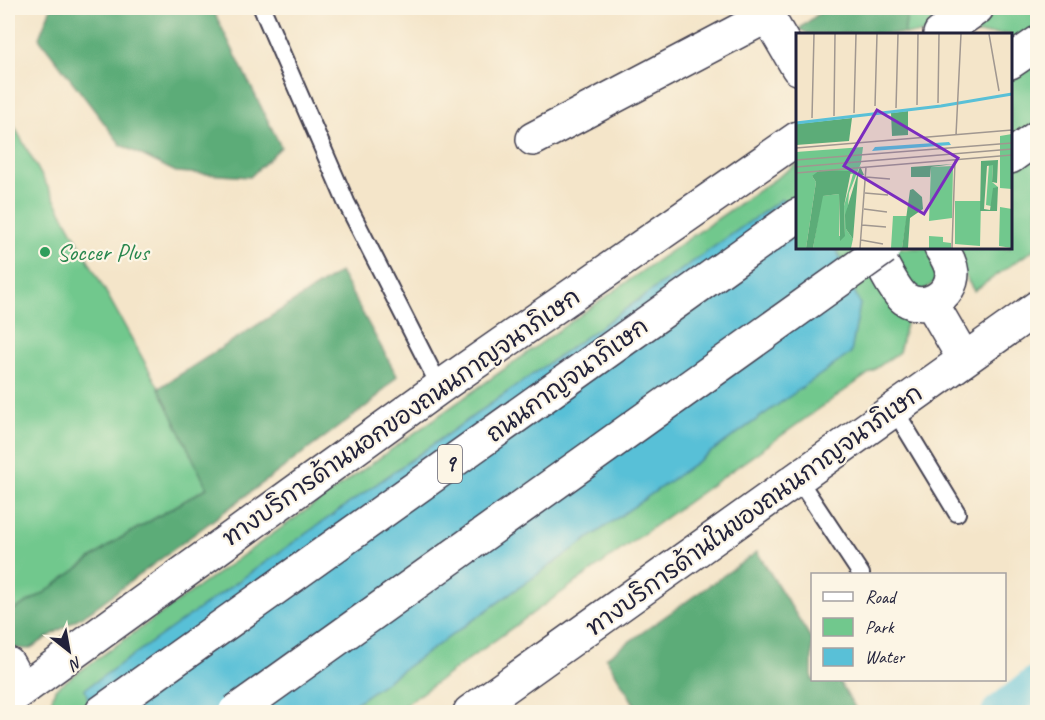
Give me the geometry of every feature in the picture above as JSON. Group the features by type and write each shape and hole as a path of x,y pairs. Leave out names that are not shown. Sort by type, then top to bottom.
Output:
{"main road":[{"path":"941,33 977,8"},
{"path":"533,139 765,12 796,65"},
{"path":"1012,61 1038,43"},
{"path":"1012,156 1038,137"},
{"name":"ทางบริการด้านนอกของถนนกาญจนาภิเษก","path":"18,691 440,387 796,139"},
{"name":"ถนนกาญจนาภิเษก","path":"102,712 796,216"},
{"path":"874,249 899,293 907,300 926,304 944,294 952,275 950,265 942,249"},
{"path":"235,712 883,249"},
{"path":"931,302 964,359"},
{"name":"ทางบริการด้านในของถนนกาญจนาภิเษก","path":"470,712 1038,307"}],"lane":[{"path":"262,8 346,202 440,387"},
{"path":"894,409 957,513"},
{"path":"798,479 860,573"}],"green space":[{"path":"51,8 212,8 281,147 250,177 176,172 121,145 39,38"},
{"path":"826,8 908,8 904,33 806,33 799,29"},
{"path":"908,8 1037,8 1037,247 974,291 949,249 1012,249 1012,33 904,33"},
{"name":"Soccer Plus","path":"8,115 159,388 208,487 114,542 44,593 8,613"},
{"path":"796,165 796,249 868,249 907,320 899,352 395,712 55,712 50,705 55,689 652,264"},
{"path":"885,249 930,249 937,281 921,292 906,284"},
{"path":"340,272 397,376 372,402 92,610 29,649 9,648 8,613 44,593 114,542 207,488 159,388"},
{"path":"757,552 811,638 811,681 839,681 858,712 639,712 606,658"}],"water":[{"path":"782,199 796,210 796,249 836,249 860,304 851,353 343,712 92,712 85,689"}],"waterway":[{"path":"998,712 1038,681"}],"place":[{"name":"Soccer Plus","path":"45,252"}]}
